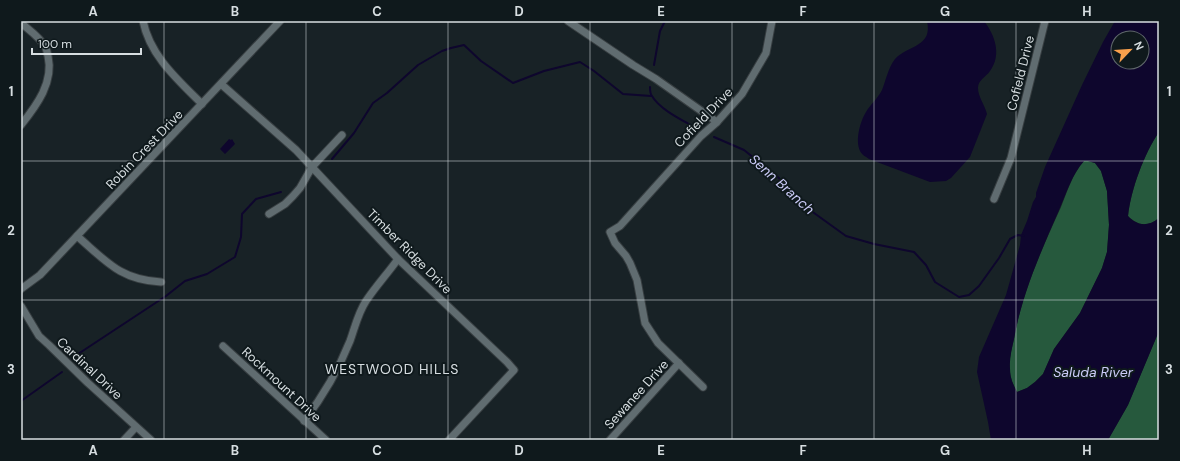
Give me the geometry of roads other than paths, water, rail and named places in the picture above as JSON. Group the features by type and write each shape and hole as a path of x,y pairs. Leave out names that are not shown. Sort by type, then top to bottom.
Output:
{"street":[{"path":"143,21 154,51 166,68 202,104"},
{"name":"Robin Crest Drive","path":"21,289 40,275 280,21"},
{"path":"568,21 656,79 717,122"},
{"name":"Cofield Drive","path":"679,363 658,343 645,323 637,280 630,263 615,243 610,232 620,226 701,136 717,122 742,94 766,53 772,21"},
{"name":"Cofield Drive","path":"994,199 1011,158 1045,21"},
{"path":"21,23 39,38 46,47 50,71 42,96 32,112 21,125"},
{"name":"Timber Ridge Drive","path":"222,84 262,118 312,167 398,259 514,370 449,440"},
{"path":"269,214 285,204 294,196 312,167 342,135"},
{"path":"77,236 106,262 128,276 161,282"},
{"path":"304,421 330,384 340,365 356,321 366,301 398,259"},
{"name":"Cardinal Drive","path":"21,306 39,336 151,440"},
{"name":"Rockmount Drive","path":"223,346 326,440"},
{"path":"679,363 703,387"},
{"name":"Sewanee Drive","path":"610,440 679,363"},
{"path":"124,440 136,427"}],"water":[{"path":"927,21 984,21 991,32 996,45 996,58 994,65 978,85 979,95 987,114 970,157 951,178 946,181 930,182 869,159 861,152 858,142 860,126 864,116 882,90 889,70 895,59 900,54 923,41 928,30"},
{"name":"Saluda River","path":"1115,21 1159,21 1159,132 1143,161 1135,183 1128,216 1135,222 1143,224 1151,223 1159,218 1159,331 1128,405 1108,440 991,440 977,372 979,357 1006,295 1020,245 1021,235 1036,197 1045,167 1103,42","holes":["1084,161 1095,163 1101,171 1107,191 1109,225 1107,252 1102,268 1080,313 1054,349 1043,374 1027,388 1017,392 1011,378 1010,361 1017,322 1027,289 1073,178"]},
{"path":"229,139 232,139 235,144 225,154 220,149"}],"waterway":[{"name":"Senn Branch","path":"654,65 660,31 665,21"},
{"path":"332,159 354,133 373,103 387,93 418,65 442,51 464,45 481,61 513,83 544,71 580,62 623,94 651,96"},
{"name":"Senn Branch","path":"650,87 651,95 661,106 673,115 698,129"},
{"name":"Senn Branch","path":"714,137 744,150 779,178 784,187 796,200 846,236 874,244 914,252 926,265 935,282 959,297 969,295 979,286 999,258 1010,239 1018,235 1024,236"},
{"path":"75,356 166,296 185,281 207,274 235,257 241,237 242,214 256,199 281,192"},
{"path":"21,401 62,372"}],"district":[{"name":"WESTWOOD HILLS","path":"392,369"}]}
